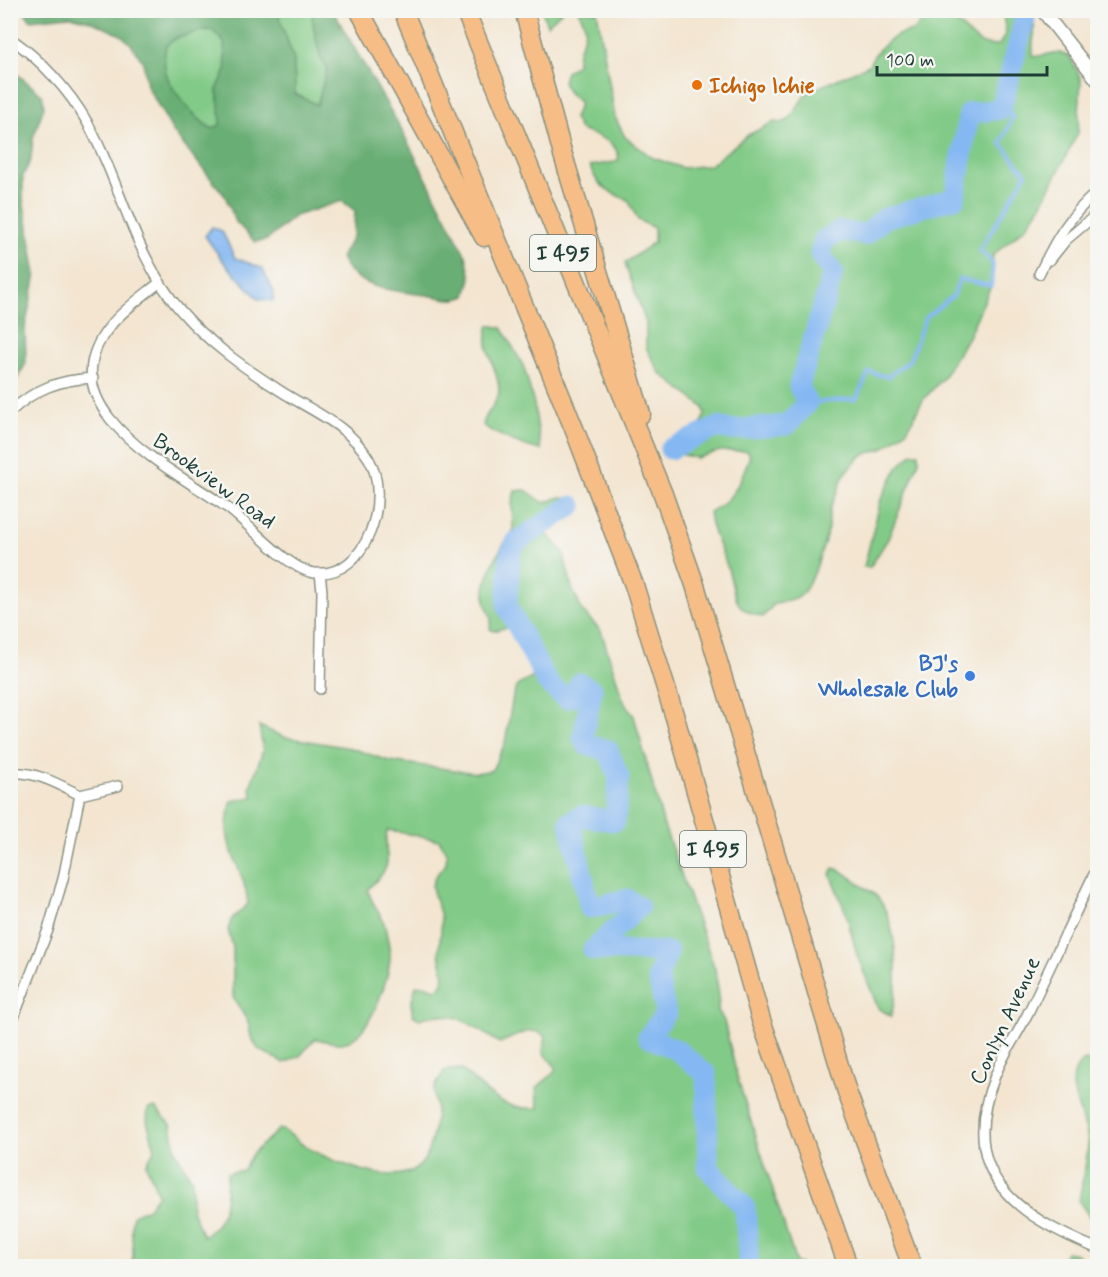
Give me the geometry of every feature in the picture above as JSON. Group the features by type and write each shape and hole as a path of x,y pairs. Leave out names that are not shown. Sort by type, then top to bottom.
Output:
{"highway":[{"path":"359,10 484,238 575,431"},
{"name":"I 495","path":"403,10 575,431 633,585 676,721 761,1020 848,1266"},
{"name":"I 495","path":"465,10 663,494 732,702 847,1092 912,1266"},
{"path":"524,10 663,494"}],"street":[{"path":"1042,10 1098,81"},
{"path":"10,38 43,66 87,120 132,231 159,284 182,312 210,341 255,374 336,424 353,438 368,458 377,480 378,501 369,535 349,560 336,569 320,573 322,591 320,689"},
{"path":"1098,191 1074,212 1060,232 1039,274 1066,240 1098,213"},
{"name":"Brookview Road","path":"159,284 126,310 106,331 95,355 93,378 98,399 107,415 134,444 163,468 226,507 297,566 320,573"},
{"path":"10,412 28,396 46,386 93,378"},
{"path":"10,772 52,780 80,795 118,786"},
{"path":"10,1027 48,930 63,879 80,795"},
{"name":"Conlyn Avenue","path":"1098,866 1050,968 996,1074 989,1094 982,1130 987,1163 1003,1190 1048,1228 1098,1250"}],"green space":[{"path":"24,11 277,11 294,60 295,94 317,105 327,69 320,56 312,11 333,11 399,125 466,256 471,278 466,296 451,299 390,290 377,287 355,276 341,257 353,236 355,211 342,201 295,216 267,240 255,242 236,222 225,196 174,133 147,86 143,62 130,43 121,35 90,21 70,16 30,20","holes":["212,30 224,42 226,70 217,90 221,121 220,125 213,129 194,114 171,85 164,58 166,46 176,38"]},
{"path":"277,11 312,11 320,56 327,69 318,105 295,94 294,60"},
{"path":"542,11 562,11 547,25"},
{"path":"578,11 597,11 615,117 625,137 653,158 683,168 710,165 748,135 774,122 782,123 790,119 806,93 869,65 877,52 889,41 913,30 923,18 936,14 955,21 979,42 999,45 1006,32 1002,11 1030,11 1034,25 1034,57 1059,52 1070,57 1081,79 1078,133 1039,209 1026,227 993,255 990,288 968,337 943,378 923,400 907,430 882,449 862,455 844,475 830,510 827,535 815,571 804,592 796,598 774,604 763,617 740,606 734,594 709,512 718,508 731,496 740,481 750,455 747,451 720,451 697,458 672,453 678,437 700,429 705,413 703,407 660,373 646,347 646,323 625,263 654,242 654,228 638,220 628,200 600,184 590,166 615,162 619,158 614,146 609,142 580,130 574,118 580,103 566,90 563,81 566,72 577,64 577,56 585,32 583,19"},
{"path":"212,30 224,42 226,70 217,90 221,121 220,125 213,129 194,114 176,92 168,79 164,63 166,46 176,38"},
{"path":"11,55 15,72 42,95 44,107 33,138 31,160 23,176 23,198 36,274 25,328 26,363 11,391"},
{"path":"489,325 502,328 524,367 534,404 541,450 511,440 483,425 499,391 488,351"},
{"path":"913,453 919,453 919,461 888,539 870,567 864,567 881,499 898,467"},
{"path":"526,490 544,503 560,497 573,500 572,507 544,531 563,551 572,588 582,611 601,631 624,702 634,716 664,826 715,969 719,995 718,1010 724,1021 738,1080 796,1263 805,1266 131,1266 133,1215 148,1208 158,1194 146,1164 155,1149 147,1121 148,1109 155,1108 171,1124 176,1152 192,1180 192,1210 203,1236 217,1224 221,1217 224,1209 227,1173 243,1170 252,1154 279,1129 290,1134 306,1147 335,1161 372,1173 391,1175 407,1173 420,1165 428,1151 435,1120 434,1089 444,1071 461,1069 496,1099 514,1107 539,1108 537,1088 555,1071 555,1066 544,1053 546,1037 535,1031 529,1031 499,1043 471,1024 452,1017 442,1015 419,1019 413,1015 411,1004 416,986 424,985 436,989 442,985 444,978 439,953 441,919 432,885 438,872 446,864 447,853 439,840 388,830 386,867 368,890 385,927 390,954 387,977 369,1020 352,1040 339,1043 315,1039 300,1056 284,1063 258,1049 251,1037 248,1022 233,997 233,948 228,930 231,920 248,904 242,876 229,843 228,817 232,801 253,797 250,788 263,750 259,726 284,737 351,748 389,761 476,773 492,770 505,743 513,696 518,685 536,676 537,669 529,649 508,627 494,631 490,629 491,616 485,601 489,573 513,531 512,503 515,491"},
{"path":"834,868 844,872 874,894 885,911 894,940 896,956 896,988 891,1016 878,1008 857,955 846,913 830,874"},
{"path":"1085,1060 1097,1064 1097,1223 1090,1218 1079,1201 1088,1144 1073,1089 1073,1078 1077,1068"},
{"path":"1066,1252 1076,1254 1091,1266 1059,1266"}],"water":[{"path":"212,227 222,231 235,258 262,268 274,292 273,301 259,299 226,265 205,236"}],"waterway":[{"path":"670,449 718,427 731,430 787,425 807,403 799,386 833,273 820,254 824,240 840,231 865,235 885,218 955,198 969,113 1001,109 1025,18 1019,10"},
{"path":"807,403 856,399 869,372 888,377 910,360 925,318 954,295 959,279 991,286 993,264 980,250 1026,174 1001,143 1013,117 1001,109"},
{"path":"572,506 517,541 510,554 507,606 547,682 565,698 573,696 580,683 592,690 583,737 587,745 608,750 619,777 615,821 581,816 570,822 590,908 627,899 639,907 593,950 668,952 658,977 666,1013 648,1037 677,1050 706,1074 708,1168 745,1208 749,1266"}],"place":[{"name":"Ichigo Ichie","path":"697,85"},
{"name":"BJ's Wholesale Club","path":"970,676"}]}
